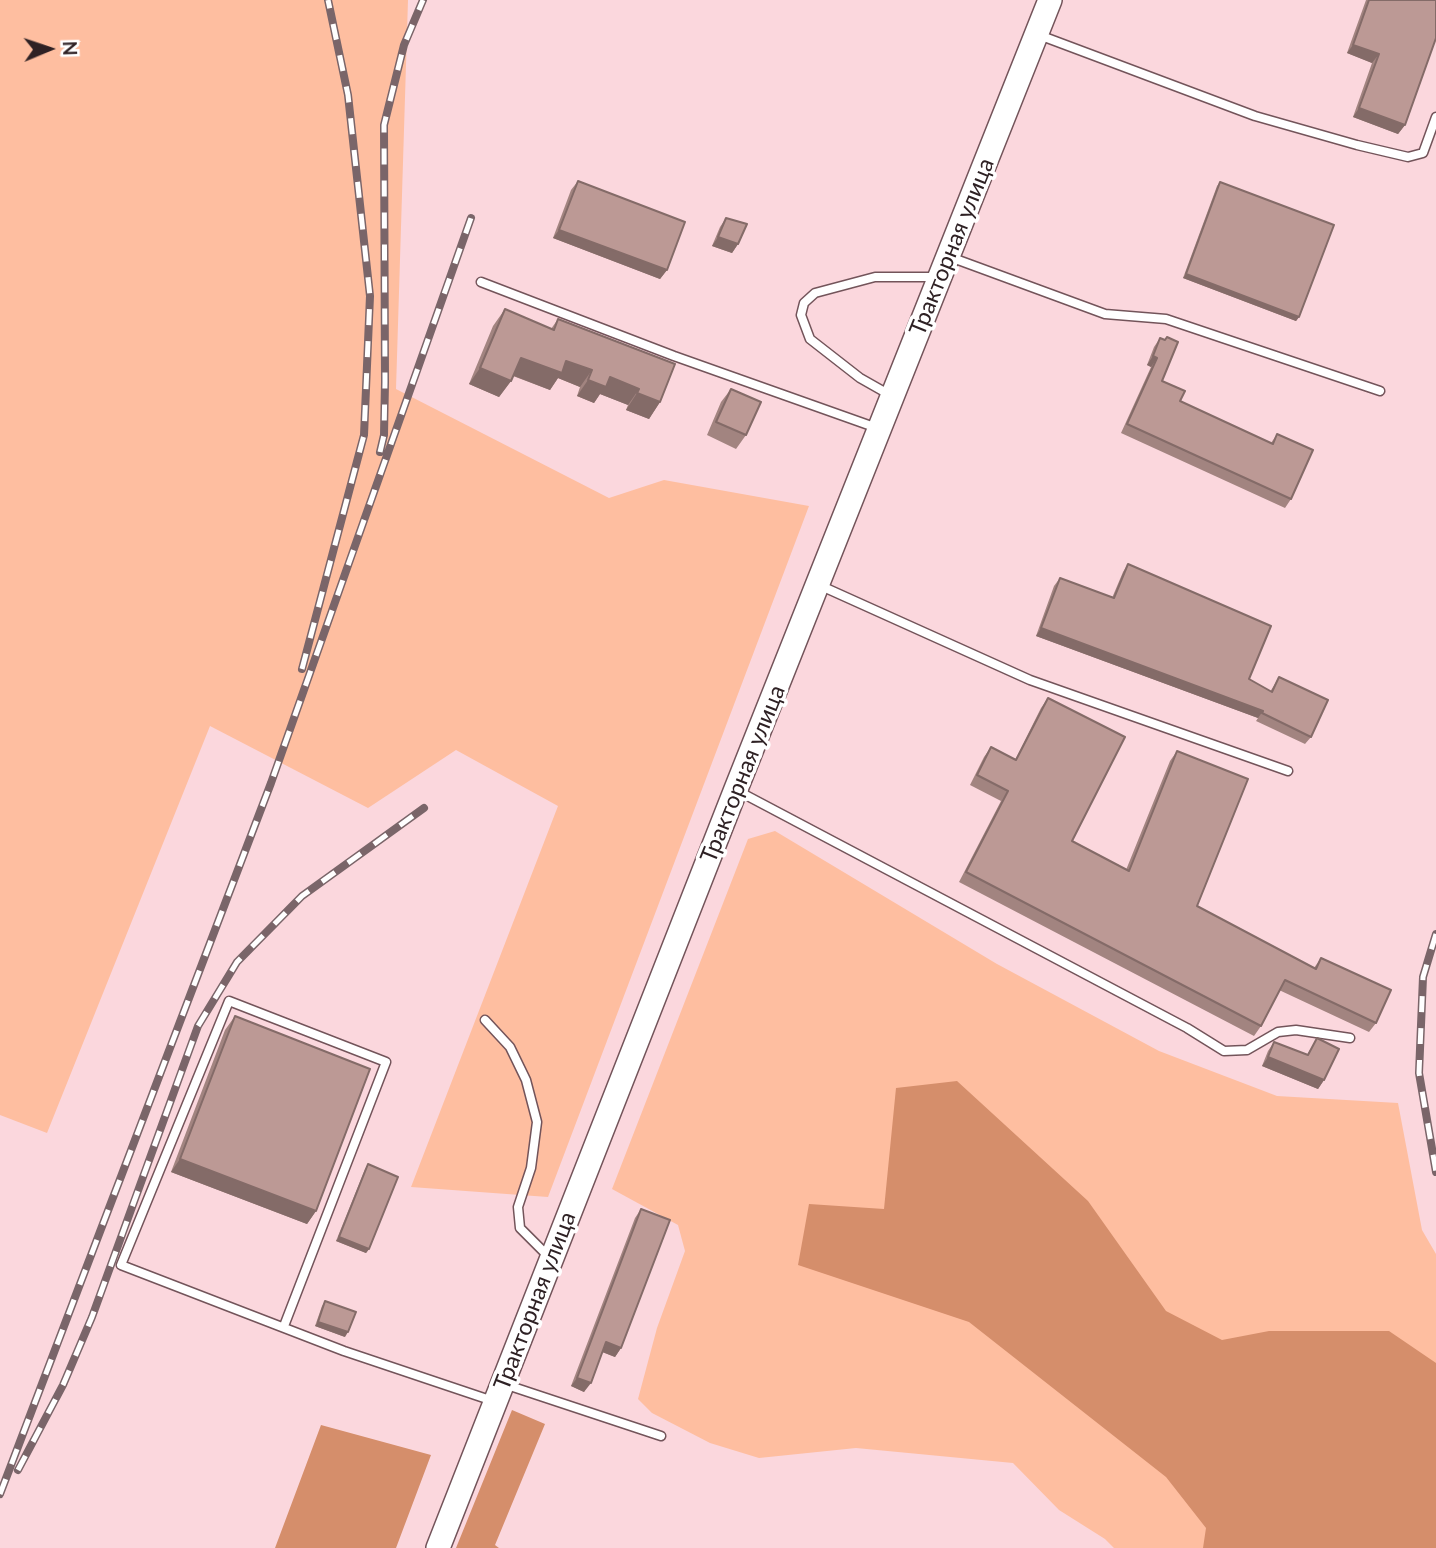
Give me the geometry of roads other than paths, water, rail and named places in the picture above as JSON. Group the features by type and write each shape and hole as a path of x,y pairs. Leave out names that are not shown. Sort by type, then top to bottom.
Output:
{"main road":[{"name":"Тракторная улица","path":"438,1548 1050,0"}],"lane":[{"path":"1037,34 1255,116 1408,157 1423,153 1436,117"},
{"path":"948,256 1105,314 1166,319 1380,391"},
{"path":"892,396 860,378 810,339 801,315 804,303 815,293 875,277 939,277"},
{"path":"481,282 674,356 880,429"},
{"path":"819,585 1030,680 1288,771"},
{"path":"736,789 1163,1015 1224,1051 1247,1050 1278,1032 1296,1030 1350,1038"},
{"path":"284,1326 386,1062 229,1001 121,1265 344,1351 661,1436"},
{"path":"485,1020 510,1047 526,1080 537,1122 531,1168 518,1207 520,1228 551,1259"}],"railway":[{"path":"302,669 364,435 370,296 348,95 328,0"},
{"path":"380,452 384,435 385,382 384,125 404,45 423,0"},
{"path":"0,1494 271,783 471,218"},
{"path":"18,1470 63,1385 92,1317 198,1026 237,962 302,896 424,808"},
{"path":"1436,934 1423,977 1419,1073 1436,1172"}]}
